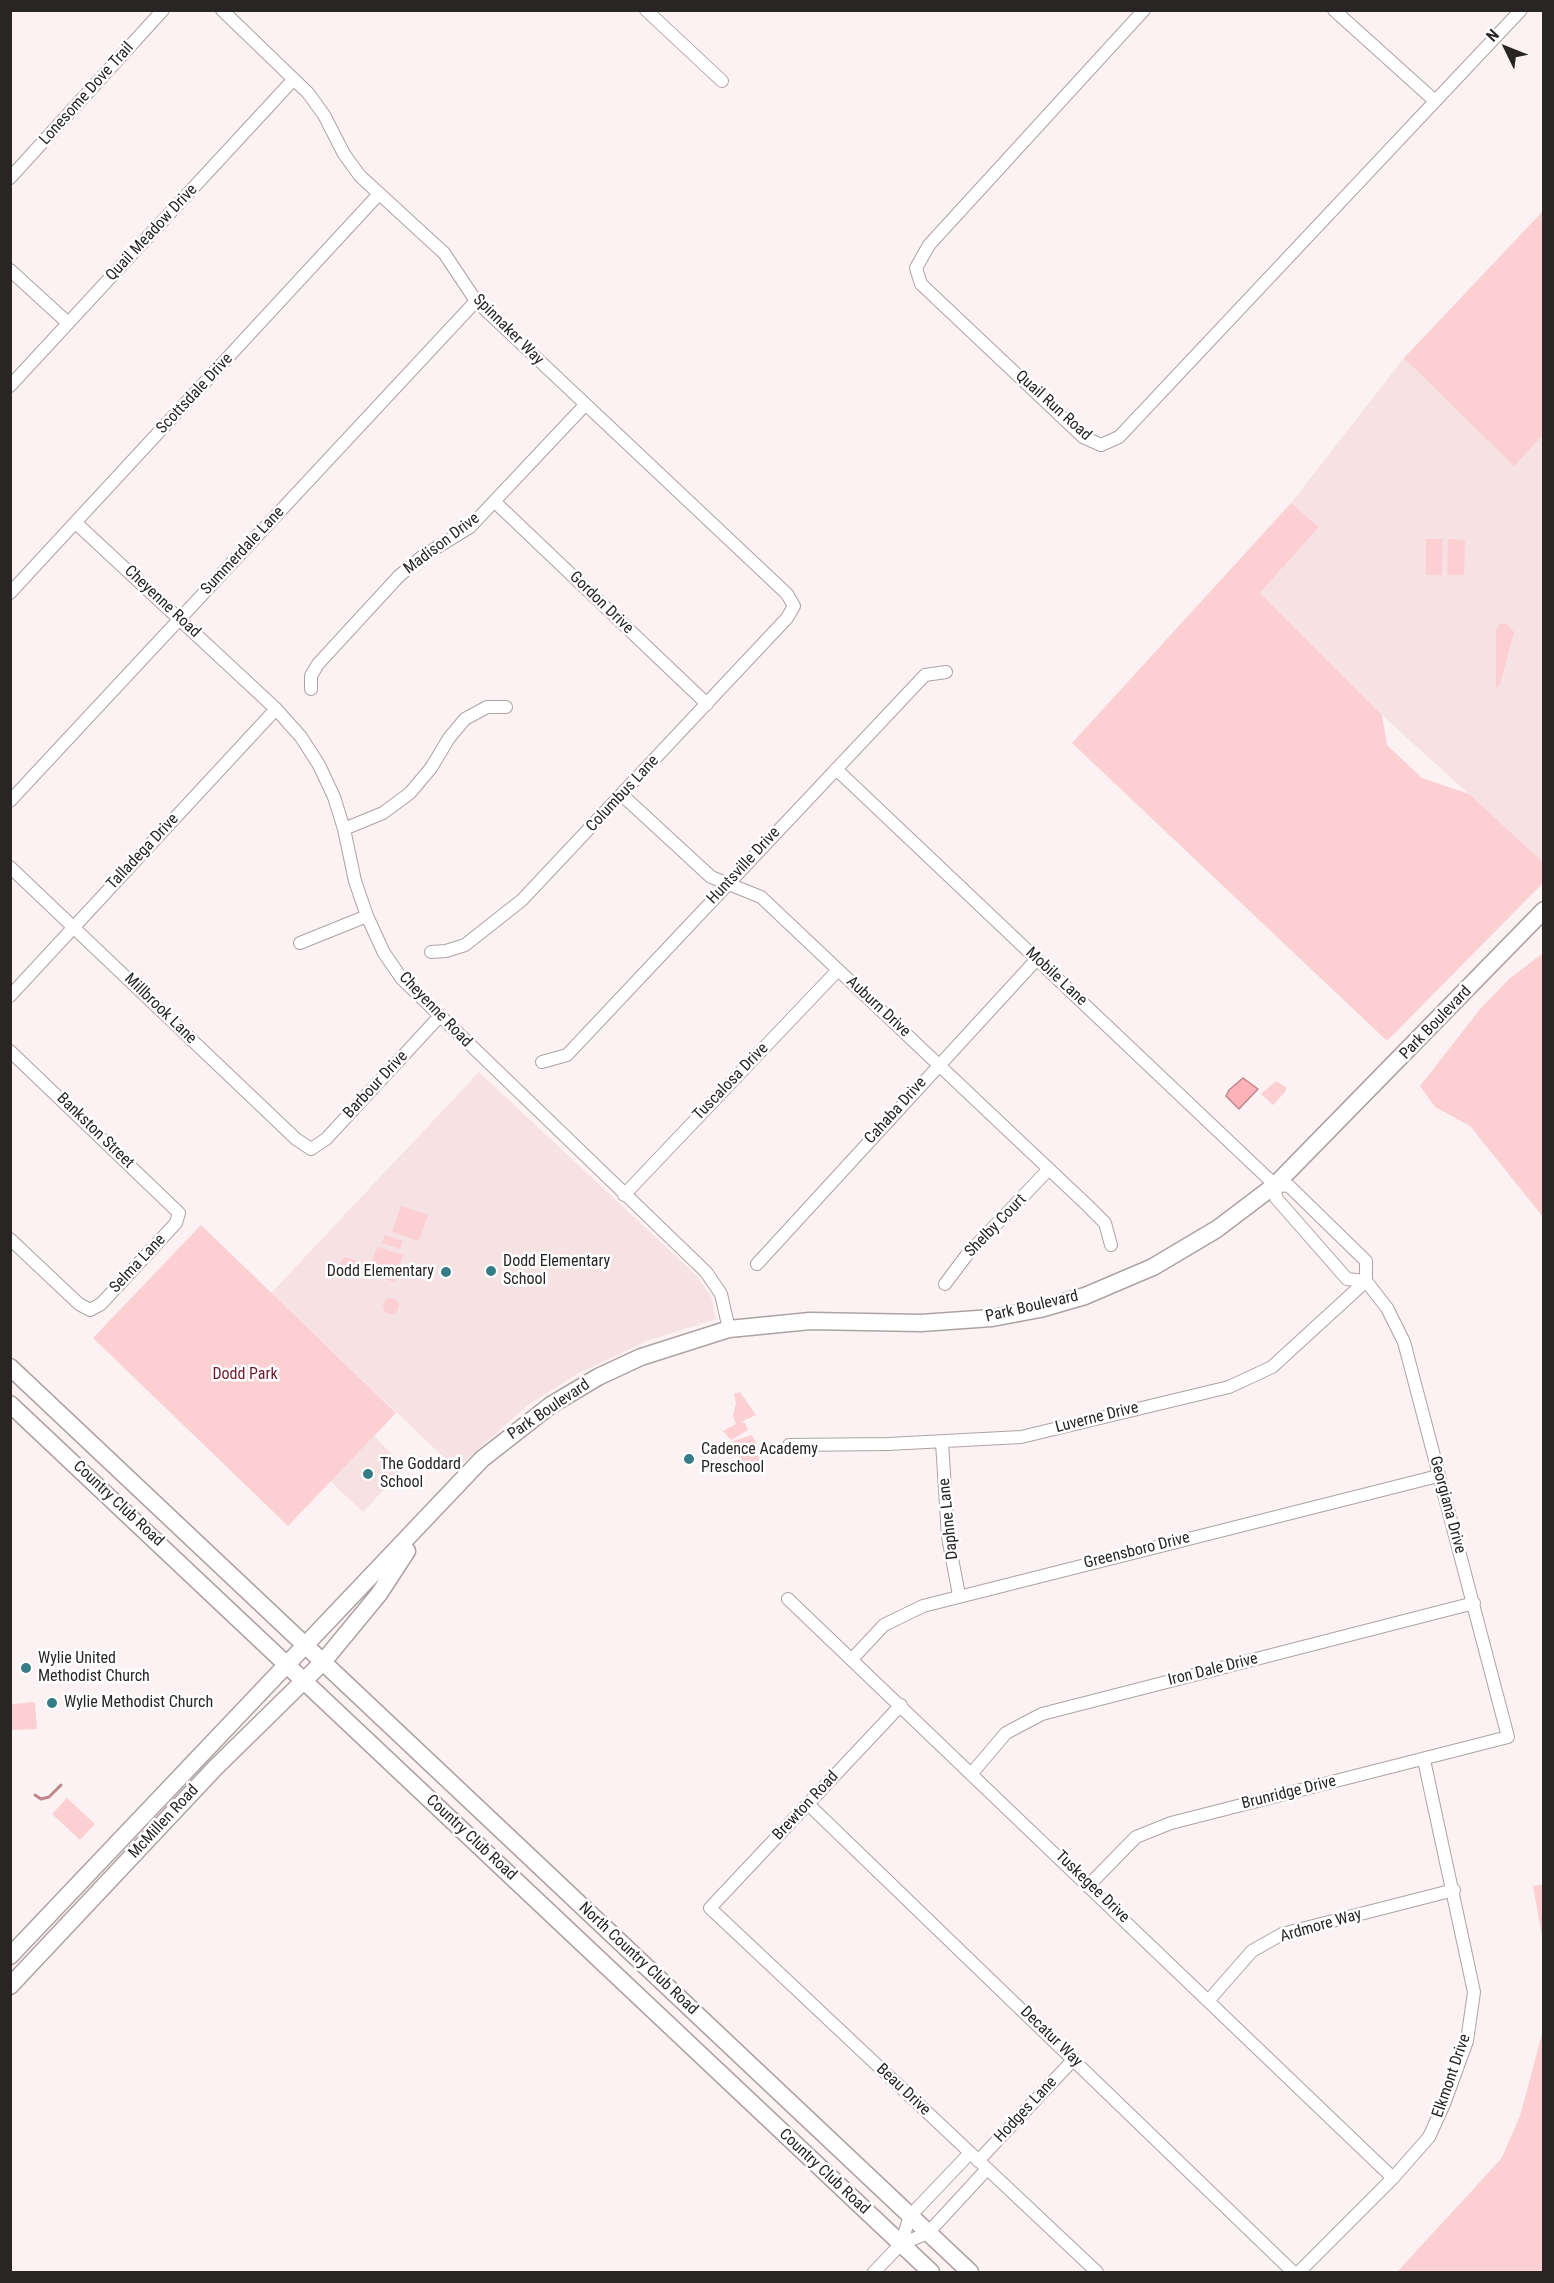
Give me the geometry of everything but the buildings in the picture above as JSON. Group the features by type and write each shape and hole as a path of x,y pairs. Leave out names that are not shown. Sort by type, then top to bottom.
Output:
{"main road":[{"name":"Park Boulevard","path":"286,1665 499,1445 578,1388 641,1357 682,1342 729,1329 810,1321 921,1323 970,1321 1048,1306 1105,1288 1154,1267 1217,1229 1275,1185 1513,945 1544,910"},
{"name":"Country Club Road","path":"10,1367 305,1646"},
{"name":"Country Club Road","path":"10,1404 931,2272"},
{"path":"90,1477 107,1458"},
{"name":"Park Boulevard","path":"322,1662 379,1594 432,1512"},
{"name":"North Country Club Road","path":"305,1646 970,2272"},
{"name":"McMillen Road","path":"10,1986 215,1768 322,1662"},
{"name":"McMillen Road","path":"10,1956 286,1665"},
{"path":"729,2082 747,2063"}],"street":[{"name":"Lonesome Dove Trail","path":"10,178 163,10"},
{"name":"Spinnaker Way","path":"222,10 293,80 324,115 344,154 360,176 444,253 476,301 786,594 794,606"},
{"path":"646,10 722,81"},
{"name":"Quail Run Road","path":"1144,10 929,245 916,268 921,284 1083,437 1101,445 1119,437 1521,10"},
{"path":"1334,10 1435,101"},
{"name":"Quail Meadow Drive","path":"10,386 293,80"},
{"name":"Scottsdale Drive","path":"10,592 379,194"},
{"path":"10,270 68,323"},
{"name":"Summerdale Lane","path":"10,801 476,301"},
{"name":"Madison Drive","path":"311,689 311,676 318,664 399,576 423,556 470,527 585,405"},
{"name":"Gordon Drive","path":"495,502 707,704"},
{"name":"Cheyenne Road","path":"76,523 276,709 301,737 319,765 344,829 355,881 367,916 384,953 402,979 715,1282 723,1300 729,1329"},
{"name":"Columbus Lane","path":"431,952 447,951 465,945 496,923 522,900 788,618 794,606"},
{"name":"Huntsville Drive","path":"542,1062 567,1055 925,675 946,672"},
{"path":"344,829 383,813 410,793 431,768 449,738 465,720 487,707 506,707"},
{"name":"Talladega Drive","path":"10,996 276,709"},
{"name":"Mobile Lane","path":"836,769 1275,1185"},
{"name":"Auburn Drive","path":"622,795 711,877 761,897 1105,1223 1111,1245"},
{"name":"Millbrook Lane","path":"10,867 296,1139 311,1149"},
{"path":"300,943 367,916"},
{"name":"Cahaba Drive","path":"757,1264 1037,959"},
{"name":"Tuscalosa Drive","path":"624,1195 838,970"},
{"name":"Barbour Drive","path":"311,1149 326,1139 439,1017"},
{"name":"Bankston Street","path":"10,1051 179,1213"},
{"name":"Shelby Court","path":"945,1284 966,1256 1050,1169"},
{"path":"1275,1185 1276,1198 1347,1279 1366,1281"},
{"name":"Georgiana Drive","path":"1275,1185 1289,1186 1366,1261 1366,1281 1387,1308 1404,1342 1508,1737"},
{"name":"Selma Lane","path":"10,1239 79,1304 90,1310 101,1304 177,1223 179,1213"},
{"name":"Luverne Drive","path":"789,1445 942,1442 1021,1437 1229,1387 1272,1367 1366,1281"},
{"name":"Daphne Lane","path":"942,1442 948,1537 959,1596"},
{"name":"Greensboro Drive","path":"853,1658 884,1625 923,1605 1438,1476"},
{"name":"Tuskegee Drive","path":"788,1599 853,1658 1393,2178"},
{"name":"Iron Dale Drive","path":"972,1773 1006,1733 1042,1714 1474,1603"},
{"name":"Brewton Road","path":"710,1908 901,1705"},
{"name":"Brunridge Drive","path":"1089,1885 1136,1837 1171,1823 1508,1737"},
{"name":"Elkmont Drive","path":"1299,2272 1393,2178 1429,2137 1444,2104 1467,2041 1474,1992 1454,1890 1424,1760"},
{"name":"Decatur Way","path":"808,1804 1293,2272"},
{"name":"Ardmore Way","path":"1209,2000 1252,1951 1282,1934 1454,1890"},
{"name":"Beau Drive","path":"710,1908 1097,2272"},
{"name":"Hodges Lane","path":"901,2244 910,2216 978,2161 1074,2059"},
{"name":"Hodges Lane","path":"901,2244 928,2233 978,2161"},
{"path":"874,2272 901,2244"}],"shaded area":[{"path":"1543,211 1543,862 1382,715 1260,593 1319,527 1291,503 1404,358"},
{"name":"Dodd Elementary School","path":"479,1072 697,1276 711,1296 716,1319 647,1341 579,1373 528,1405 456,1469 271,1293"},
{"path":"1243,1078 1258,1089 1239,1109 1226,1096 1229,1090"},
{"name":"The Goddard School","path":"374,1436 405,1467 363,1512 330,1481"}],"green space":[{"path":"1543,211 1543,435 1514,466 1404,358"},
{"path":"1291,503 1319,527 1260,593 1382,715 1387,745 1422,778 1469,794 1543,862 1543,883 1387,1041 1072,743"},
{"path":"1426,539 1443,539 1442,575 1426,575"},
{"path":"1448,539 1465,540 1464,575 1447,575"},
{"path":"1506,623 1514,632 1500,685 1496,688 1496,629 1500,624"},
{"path":"1543,953 1543,1217 1470,1126 1435,1107 1420,1086 1481,1008 1509,979"},
{"path":"1276,1081 1286,1087 1286,1091 1273,1105 1261,1094"},
{"path":"401,1206 428,1215 419,1241 392,1232"},
{"name":"Dodd Park","path":"201,1225 396,1413 288,1526 93,1338"},
{"path":"385,1235 403,1241 400,1249 382,1243"},
{"path":"377,1247 403,1255 394,1282 368,1273"},
{"path":"345,1257 364,1263 364,1271 360,1277 339,1270 339,1264"},
{"path":"391,1298 397,1300 399,1306 397,1312 391,1314 385,1312 383,1306 385,1300"},
{"path":"740,1392 756,1415 741,1422 745,1423 748,1430 731,1440 723,1431 736,1424 733,1416 736,1403 734,1394"},
{"path":"752,1435 758,1447 753,1451 759,1456 760,1464 741,1468 737,1462 739,1454 735,1452 733,1441"},
{"path":"35,1702 37,1729 11,1730 11,1704"},
{"path":"67,1798 95,1824 80,1840 52,1814"},
{"path":"1544,1884 1543,1942 1533,1886"},
{"path":"1543,2030 1543,2272 1397,2272 1501,2159 1520,2116"}],"waterway":[{"path":"35,1795 41,1799 49,1797 61,1785"}],"place":[{"name":"Dodd Elementary School","path":"491,1271"},
{"name":"Dodd Elementary","path":"446,1272"},
{"name":"Cadence Academy Preschool","path":"689,1459"},
{"name":"The Goddard School","path":"368,1474"},
{"name":"Wylie United Methodist Church","path":"26,1668"},
{"name":"Wylie Methodist Church","path":"52,1703"}]}
